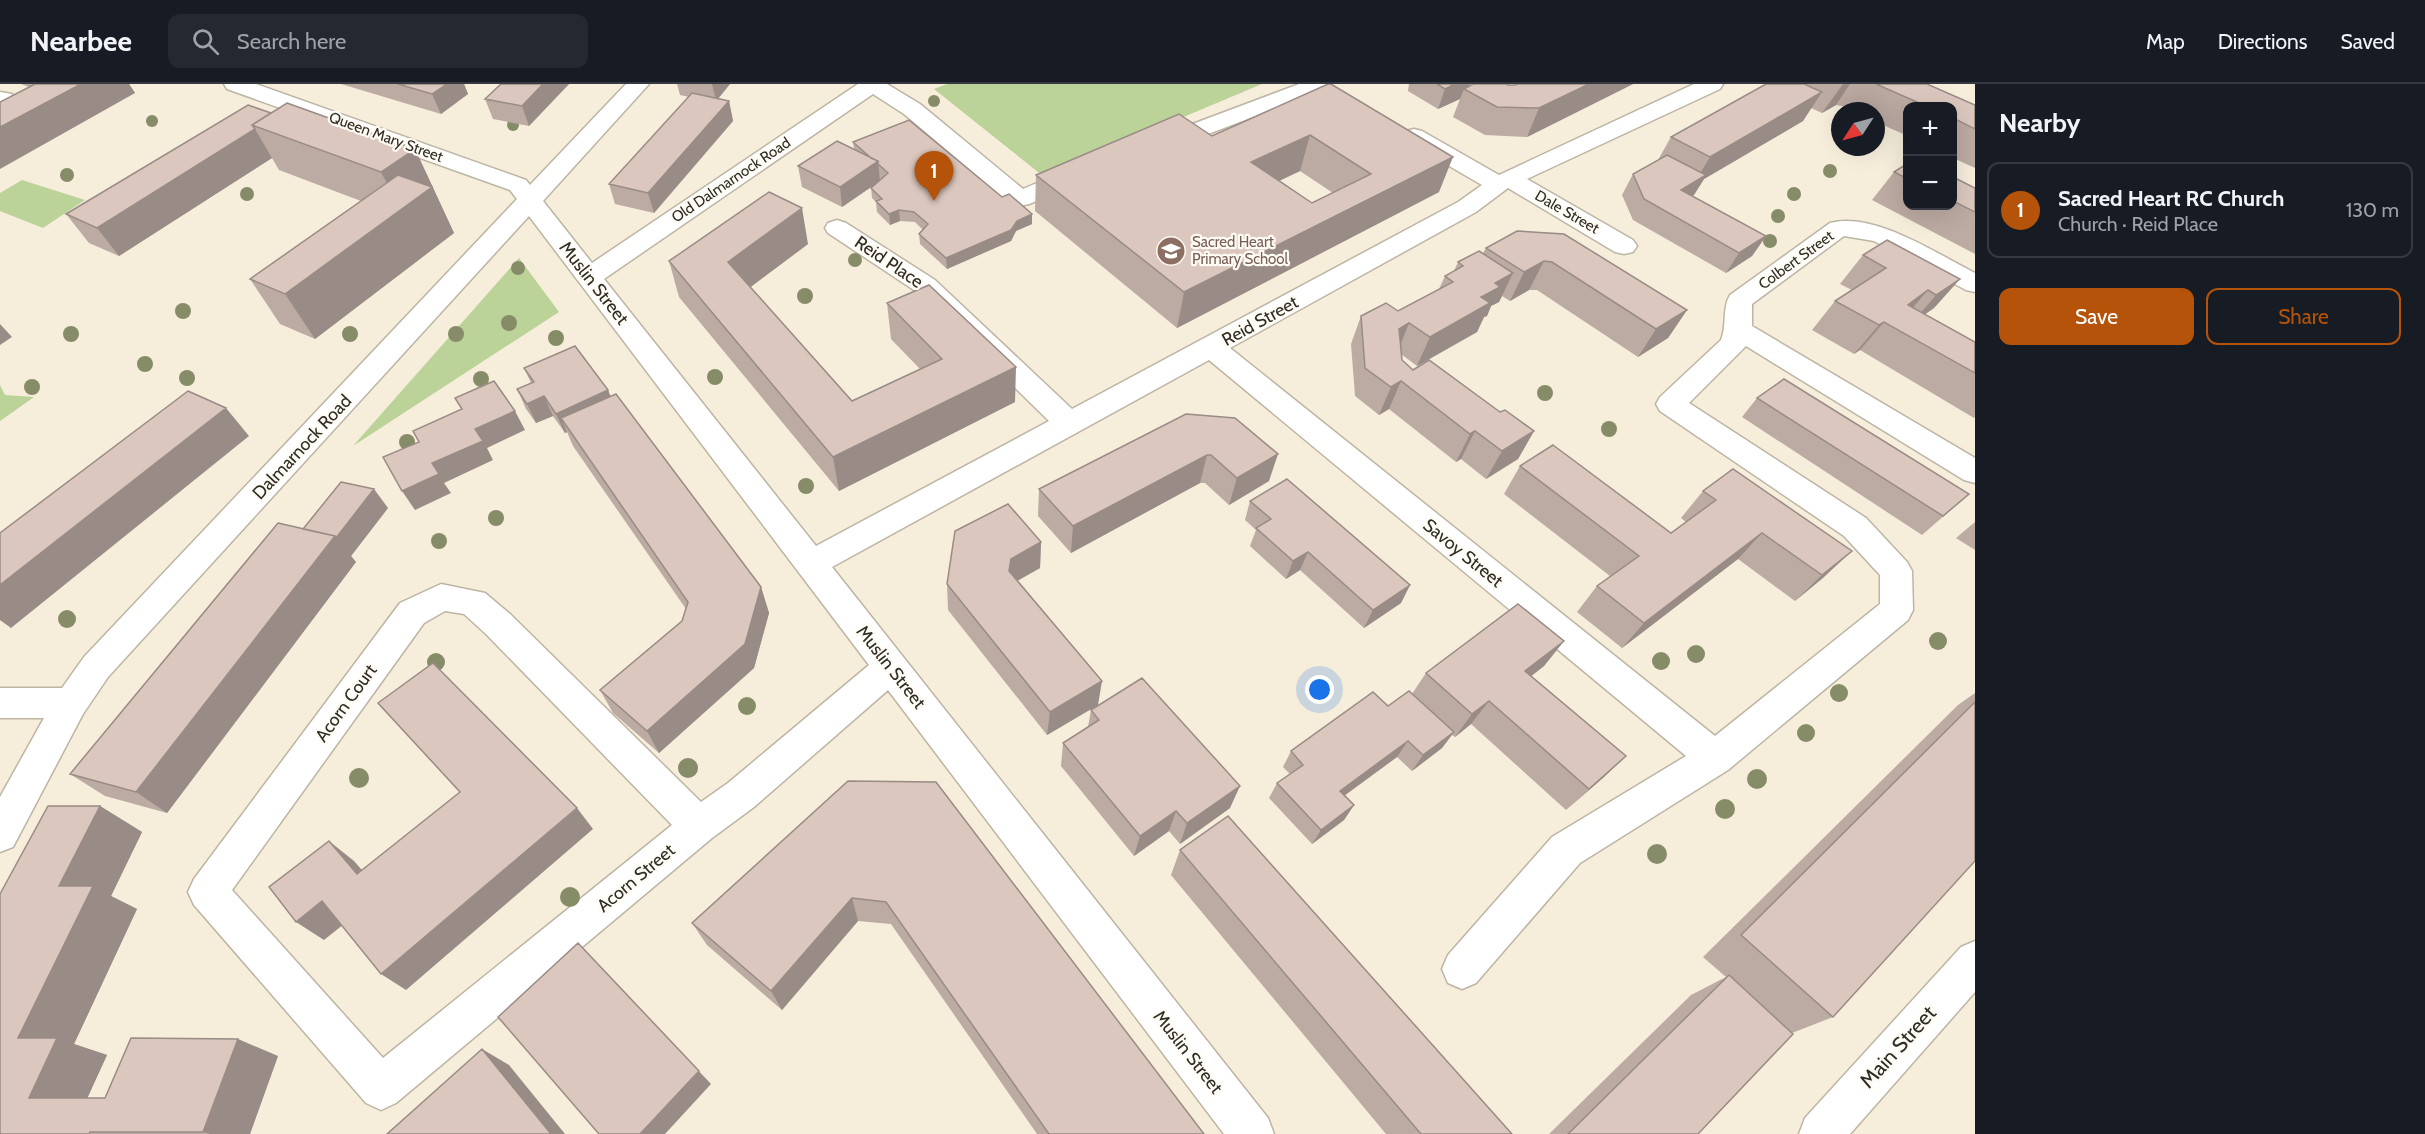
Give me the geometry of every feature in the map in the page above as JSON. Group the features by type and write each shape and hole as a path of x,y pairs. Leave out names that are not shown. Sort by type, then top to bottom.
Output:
{"street":[{"name":"Queen Mary Street","path":"235,84 518,184 530,200"},
{"name":"Dalmarnock Road","path":"0,834 71,703 96,667 638,84"},
{"path":"873,84 912,109 1020,199 1098,168"},
{"name":"Old Dalmarnock Road","path":"589,277 873,84"},
{"name":"Reid Street","path":"811,564 1467,207 1503,181 1712,84"},
{"path":"1142,151 1332,86"},
{"path":"0,99 4,99 5,104 0,110"},
{"name":"Dale Street","path":"1395,124 1624,246"},
{"name":"Muslin Street","path":"530,200 1252,1134"},
{"name":"Reid Place","path":"837,228 926,286 1069,423"},
{"name":"Colbert Street","path":"1739,330 1739,301 1839,228 1880,234 1975,284"},
{"path":"1462,969 1566,850 1715,758 1896,610 1896,571 1855,527 1670,404 1733,345 1739,330 1975,471"},
{"name":"Savoy Street","path":"1211,347 1715,758"},
{"name":"Acorn Court","path":"381,1088 208,892 412,613 441,597 473,602 699,826"},
{"name":"Acorn Street","path":"381,1088 699,826 741,795 891,667"},
{"path":"0,703 71,703"},
{"name":"Main Street","path":"1821,1134 1975,961"}],"green space":[{"path":"947,84 1262,84 1043,176 934,89"},
{"path":"22,180 85,200 43,228 0,211 0,193"},
{"path":"519,258 559,312 353,446"},
{"path":"0,385 5,395 34,397 0,421"}],"building":[{"path":"35,84 81,84 0,127 0,102"},
{"path":"398,84 447,84 432,94"},
{"path":"501,84 543,84 522,106 485,99"},
{"path":"1331,84 1453,157 1184,292 1036,175 1179,114 1212,136","holes":["1310,135 1371,174 1312,203 1251,162"]},
{"path":"1437,84 1455,84 1445,89"},
{"path":"1473,84 1589,84 1539,108 1497,107 1464,89"},
{"path":"1766,84 1804,84 1822,92 1710,157 1671,137"},
{"path":"1876,84 1927,84 1975,105 1975,129 1957,120 1957,102 1917,102"},
{"path":"692,93 729,101 648,193 609,184"},
{"path":"287,103 415,149 381,172 252,125"},
{"path":"248,105 271,113 252,125 255,129 97,228 66,214"},
{"path":"909,120 1002,197 1009,194 1032,214 1017,221 1011,230 946,258 919,234 928,224 914,212 899,210 889,214 876,201 882,199 871,188 888,173 878,164 878,161 871,158 853,142"},
{"path":"837,141 878,161 840,187 798,166"},
{"path":"1667,155 1706,175 1681,190 1766,236 1739,253 1644,199 1633,174"},
{"path":"1903,166 1903,176 1894,172"},
{"path":"398,175 432,187 285,294 250,279"},
{"path":"1957,179 1975,188 1975,212 1957,203"},
{"path":"769,192 802,208 728,262 852,401 942,359 887,303 929,285 1016,367 833,457 669,261"},
{"path":"1517,231 1564,234 1687,310 1656,329 1552,262 1544,261 1524,272 1486,248"},
{"path":"1887,240 1960,279 1936,295 1928,290 1908,305 1975,342 1975,373 1884,322 1879,325 1835,301 1886,268 1863,255"},
{"path":"1479,251 1513,273 1495,283 1500,287 1481,297 1490,303 1430,337 1409,323 1399,329 1402,360 1413,370 1429,360 1500,412 1505,410 1534,431 1502,451 1475,431 1470,434 1401,381 1391,387 1365,368 1361,316 1386,303 1398,311 1453,282 1445,276 1463,266 1458,262"},
{"path":"575,346 608,390 556,414 544,396 527,404 517,389 534,382 524,368"},
{"path":"1784,379 1969,494 1943,516 1757,398"},
{"path":"494,381 515,411 475,429 483,441 432,463 439,474 402,491 383,457 419,442 413,431 462,409 455,398"},
{"path":"188,391 226,408 0,585 0,533"},
{"path":"616,394 761,587 745,644 647,731 600,690 682,621 688,602 561,418"},
{"path":"1186,414 1235,418 1278,454 1237,478 1211,455 1207,455 1073,526 1039,489"},
{"path":"1553,445 1671,533 1716,500 1703,491 1733,469 1852,551 1822,575 1762,533 1644,623 1597,586 1639,556 1520,466"},
{"path":"1287,479 1410,585 1373,610 1308,552 1293,561 1256,528 1271,519 1250,501"},
{"path":"341,482 374,489 336,538 303,529"},
{"path":"1008,504 1041,542 1011,559 1009,571 1102,681 1050,712 947,584 955,531"},
{"path":"278,523 335,536 136,792 70,774"},
{"path":"1518,604 1564,641 1525,671 1626,756 1589,789 1489,701 1472,714 1426,673"},
{"path":"433,663 577,808 381,974 322,901 296,922 269,887 329,841 357,874 460,792 378,703"},
{"path":"1142,678 1240,786 1187,823 1176,811 1140,836 1063,743 1099,720 1091,710"},
{"path":"1409,691 1454,732 1423,755 1408,741 1340,791 1354,805 1321,830 1277,783 1303,765 1291,751 1373,692 1388,706"},
{"path":"1975,702 1975,861 1833,1017 1741,935"},
{"path":"848,781 936,782 1204,1134 1049,1134 886,902 852,898 771,991 692,923"},
{"path":"48,806 100,806 59,886 93,886 18,1038 57,1038 29,1098 105,1098 131,1038 238,1039 203,1132 0,1134 0,894"},
{"path":"1228,816 1512,1134 1421,1134 1180,850"},
{"path":"578,943 699,1071 640,1134 599,1134 498,1017"},
{"path":"1729,975 1793,1034 1698,1134 1568,1134"},
{"path":"482,1049 551,1134 387,1134"}],"place":[{"name":"Sacred Heart RC Church","path":"934,201"},
{"name":"Sacred Heart Primary School","path":"1171,251"}]}
